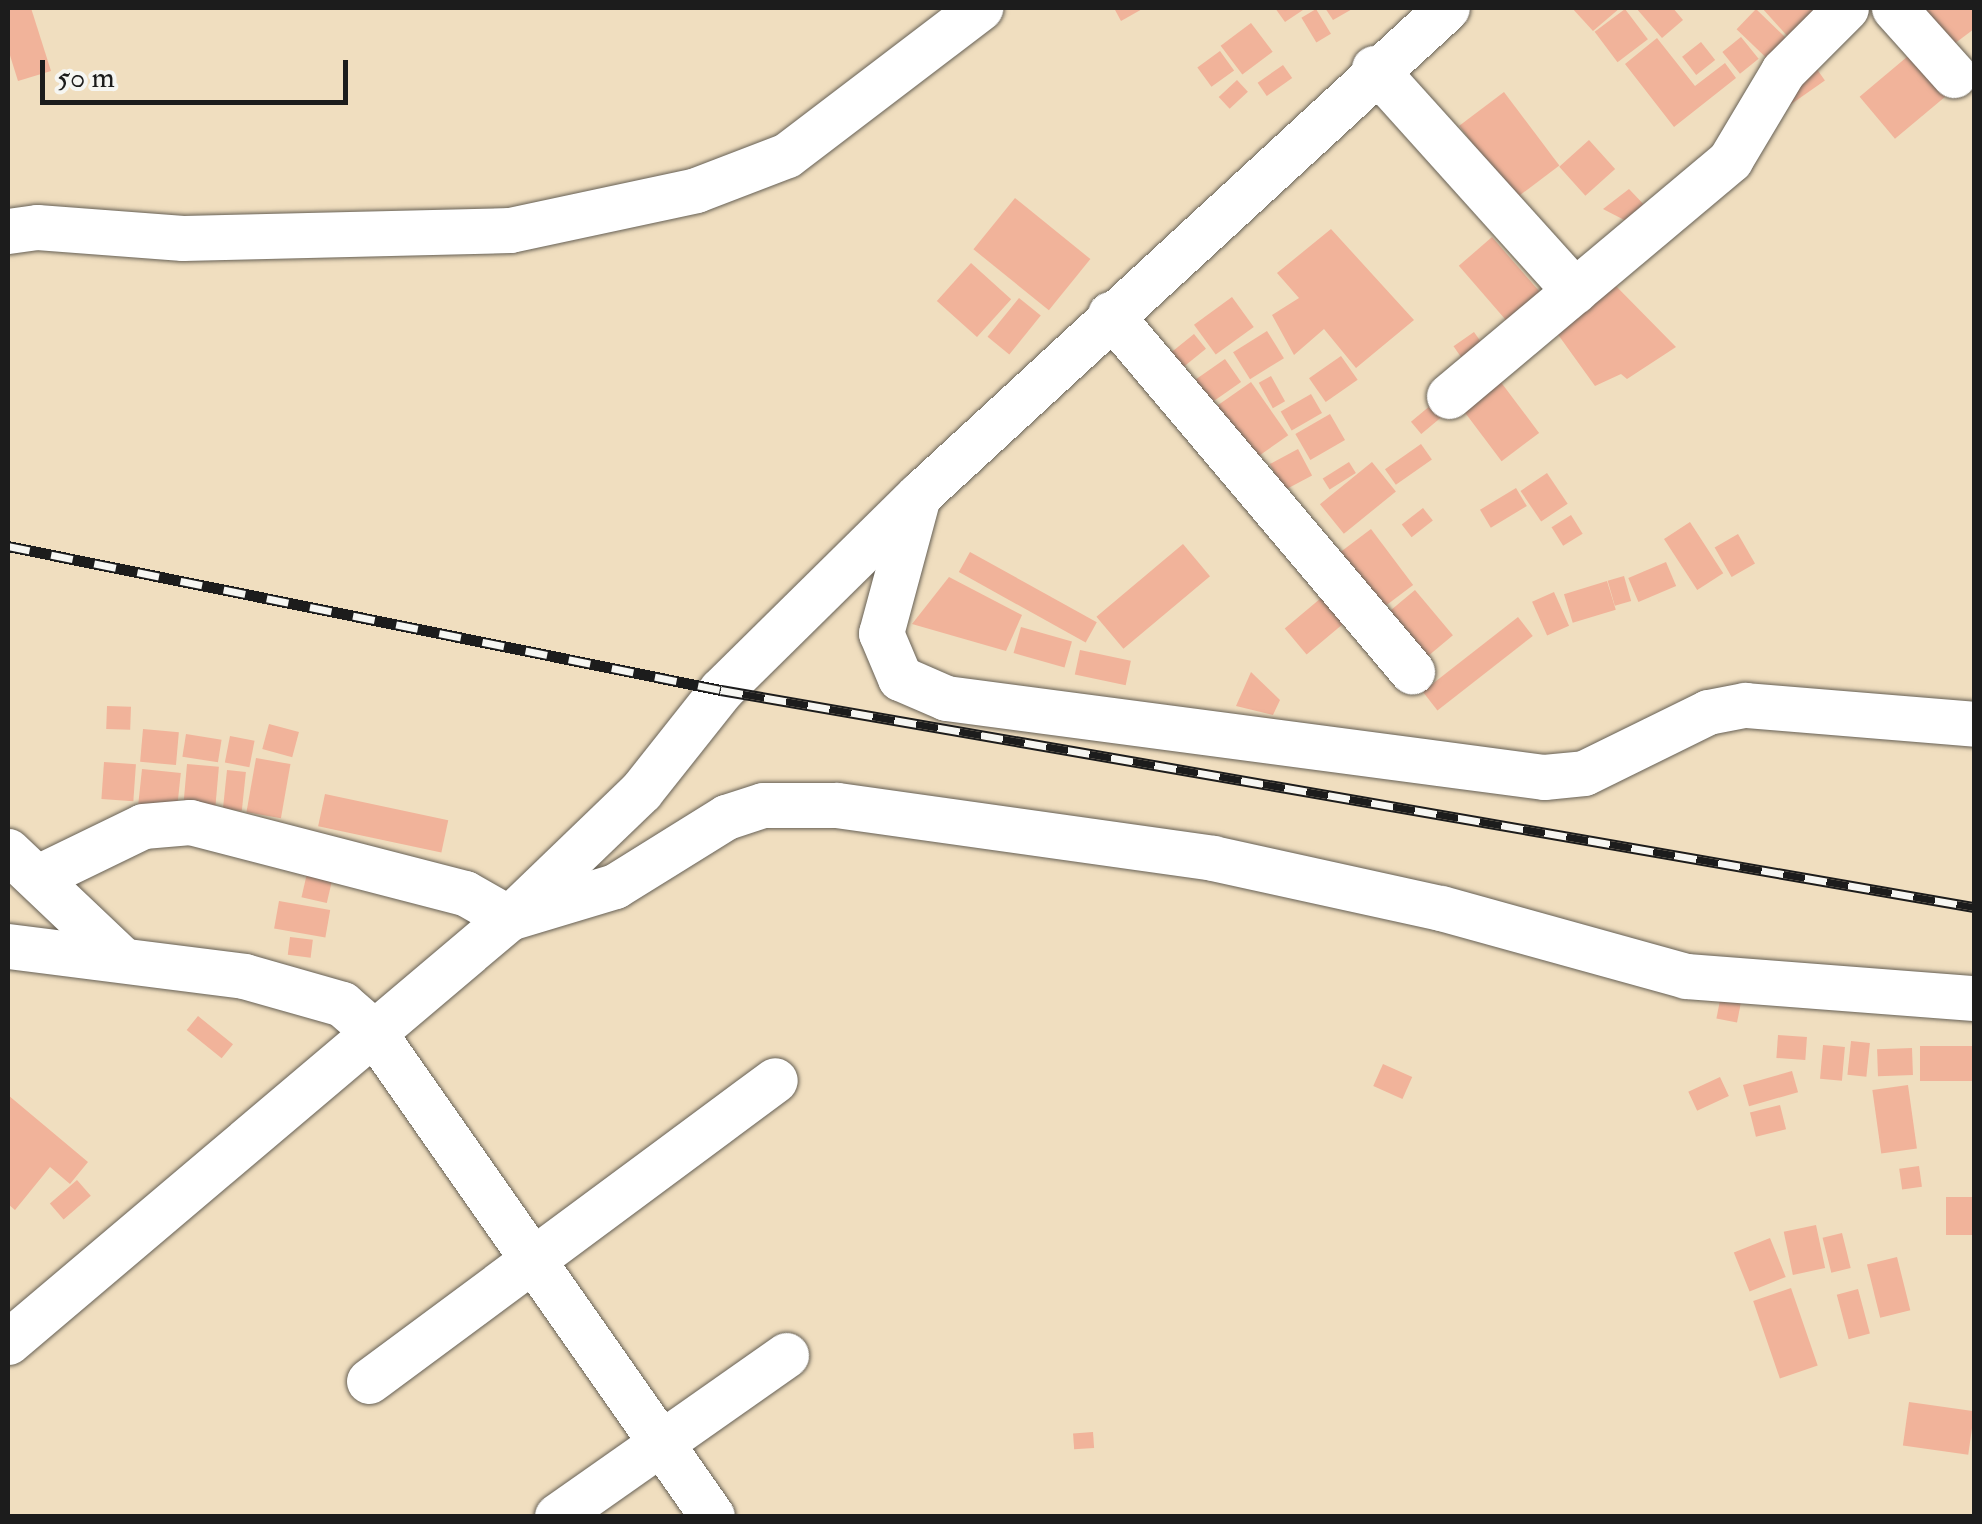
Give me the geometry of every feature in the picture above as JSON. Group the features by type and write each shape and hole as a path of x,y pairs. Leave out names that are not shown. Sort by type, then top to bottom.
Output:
{"street":[{"path":"8,231 37,227 182,238 510,230 696,190 787,155 980,8"},
{"path":"8,1342 508,918 641,791 721,690 919,495 1374,68 1447,8"},
{"path":"1449,396 1730,160 1784,70 1846,8"},
{"path":"1894,8 1954,75"},
{"path":"1374,68 1575,291"},
{"path":"1110,314 1412,672"},
{"path":"919,495 881,632 900,678 946,698 1544,777 1584,773 1708,712 1745,705 1974,724"},
{"path":"123,960 24,864 143,826 190,822 464,894 508,918 615,886 726,817 763,805 838,805 1214,858 1441,908 1686,976 1974,998"},
{"path":"8,946 260,980 342,1004 372,1030 712,1516"},
{"path":"369,1381 775,1080"},
{"path":"557,1516 786,1355"}],"building":[{"path":"8,8 31,8 51,71 18,81 8,49"},
{"path":"1114,8 1144,8 1121,21"},
{"path":"1275,8 1306,8 1285,22"},
{"path":"1325,8 1354,8 1333,20"},
{"path":"1572,8 1620,8 1593,31"},
{"path":"1636,8 1673,8 1683,20 1662,38"},
{"path":"1762,8 1826,8 1790,39"},
{"path":"1912,8 1974,8 1974,29 1942,53"},
{"path":"1316,9 1331,34 1316,43 1301,18"},
{"path":"1625,9 1648,39 1618,62 1595,32"},
{"path":"1756,9 1786,38 1767,58 1737,29"},
{"path":"1251,23 1273,52 1242,75 1221,46"},
{"path":"1741,37 1759,59 1740,74 1722,52"},
{"path":"1657,38 1695,86 1725,63 1736,78 1674,127 1625,64"},
{"path":"1701,42 1715,60 1696,75 1682,57"},
{"path":"1220,51 1234,70 1211,87 1197,67"},
{"path":"1914,51 1949,93 1895,139 1860,97"},
{"path":"1283,65 1292,78 1267,96 1258,83"},
{"path":"1814,65 1825,81 1789,106 1778,90"},
{"path":"1237,80 1248,92 1230,109 1219,97"},
{"path":"1504,92 1559,165 1515,199 1459,126"},
{"path":"1589,140 1615,169 1585,196 1559,167"},
{"path":"1629,189 1650,211 1634,225 1603,209"},
{"path":"1015,198 1090,259 1049,310 973,249"},
{"path":"1331,229 1414,320 1356,368 1324,329 1294,355 1272,315 1299,298 1277,273"},
{"path":"1492,237 1543,295 1509,324 1459,266"},
{"path":"971,263 1011,299 977,337 937,301"},
{"path":"1613,283 1676,347 1627,379 1621,374 1595,386 1554,329"},
{"path":"1232,297 1254,327 1216,355 1194,325"},
{"path":"1019,298 1041,316 1009,354 988,337"},
{"path":"1267,331 1284,358 1250,379 1233,352"},
{"path":"1474,332 1486,349 1466,364 1454,346"},
{"path":"1194,334 1206,349 1176,373 1164,359"},
{"path":"1341,356 1358,380 1326,402 1309,378"},
{"path":"1225,359 1241,382 1207,406 1191,383"},
{"path":"1271,376 1285,401 1273,408 1259,383"},
{"path":"1497,377 1539,433 1502,461 1459,405"},
{"path":"1251,382 1288,435 1252,460 1215,407"},
{"path":"1311,394 1322,413 1292,431 1281,412"},
{"path":"1437,400 1447,412 1421,434 1411,422"},
{"path":"1330,414 1345,440 1310,460 1295,434"},
{"path":"1421,444 1432,460 1396,485 1385,469"},
{"path":"1298,449 1312,475 1284,491 1270,464"},
{"path":"1349,462 1356,473 1330,489 1323,478"},
{"path":"1372,462 1396,492 1344,534 1320,504"},
{"path":"1547,473 1568,504 1541,522 1520,491"},
{"path":"1516,488 1527,506 1491,528 1480,510"},
{"path":"1423,508 1433,521 1412,537 1402,525"},
{"path":"1571,515 1583,534 1563,546 1551,527"},
{"path":"1690,522 1723,573 1697,590 1664,539"},
{"path":"1371,529 1413,585 1378,611 1336,555"},
{"path":"1738,534 1755,563 1732,577 1715,548"},
{"path":"1183,544 1210,576 1123,649 1096,617"},
{"path":"970,552 1097,622 1086,642 959,572"},
{"path":"1666,562 1676,586 1638,602 1628,578"},
{"path":"1624,576 1631,601 1615,606 1608,581"},
{"path":"949,577 1022,615 1006,651 912,624"},
{"path":"1607,581 1616,610 1573,623 1564,594"},
{"path":"1333,588 1355,614 1307,655 1285,628"},
{"path":"1415,590 1453,635 1422,662 1384,616"},
{"path":"1554,592 1569,626 1547,636 1532,602"},
{"path":"1518,617 1533,636 1437,710 1423,691"},
{"path":"1021,627 1072,642 1065,668 1014,653"},
{"path":"1080,650 1131,661 1126,685 1075,674"},
{"path":"1251,672 1280,700 1273,715 1236,706"},
{"path":"107,706 131,707 130,730 106,729"},
{"path":"269,724 299,732 292,757 262,749"},
{"path":"143,729 179,732 176,765 140,762"},
{"path":"186,734 222,740 218,762 182,757"},
{"path":"230,736 255,741 249,767 225,763"},
{"path":"256,758 290,764 281,818 246,812"},
{"path":"104,762 136,764 133,801 101,799"},
{"path":"187,764 219,767 215,810 183,807"},
{"path":"142,769 181,773 177,808 138,804"},
{"path":"227,770 246,772 242,811 223,809"},
{"path":"325,794 448,820 441,852 318,826"},
{"path":"308,869 333,875 327,903 301,897"},
{"path":"279,901 330,910 325,938 274,929"},
{"path":"290,937 313,940 311,958 288,955"},
{"path":"1721,995 1742,999 1737,1023 1716,1019"},
{"path":"198,1016 233,1044 222,1058 187,1030"},
{"path":"1778,1035 1807,1037 1805,1060 1776,1058"},
{"path":"1851,1041 1870,1043 1866,1077 1847,1075"},
{"path":"1823,1045 1845,1047 1842,1081 1820,1079"},
{"path":"1920,1046 1974,1046 1974,1081 1920,1081"},
{"path":"1912,1048 1913,1075 1878,1076 1877,1049"},
{"path":"1383,1064 1412,1077 1402,1099 1373,1086"},
{"path":"1792,1071 1798,1092 1749,1106 1743,1085"},
{"path":"1720,1077 1729,1096 1697,1111 1688,1092"},
{"path":"1908,1085 1917,1148 1881,1153 1872,1090"},
{"path":"8,1095 88,1162 70,1184 50,1167 15,1210 8,1204"},
{"path":"1780,1105 1786,1129 1756,1137 1750,1112"},
{"path":"1919,1166 1922,1187 1902,1190 1899,1169"},
{"path":"77,1180 91,1196 64,1219 50,1204"},
{"path":"1946,1197 1974,1197 1974,1235 1946,1235"},
{"path":"1816,1225 1825,1268 1793,1275 1784,1232"},
{"path":"1842,1233 1851,1268 1831,1273 1823,1238"},
{"path":"1770,1238 1786,1277 1750,1292 1734,1253"},
{"path":"1897,1257 1910,1310 1880,1318 1867,1264"},
{"path":"1791,1288 1818,1366 1780,1379 1753,1301"},
{"path":"1858,1289 1870,1333 1849,1339 1837,1295"},
{"path":"1909,1402 1974,1411 1968,1455 1903,1446"},
{"path":"1093,1432 1094,1448 1074,1449 1073,1433"}],"railway":[{"path":"8,546 721,690 1974,907"}]}
